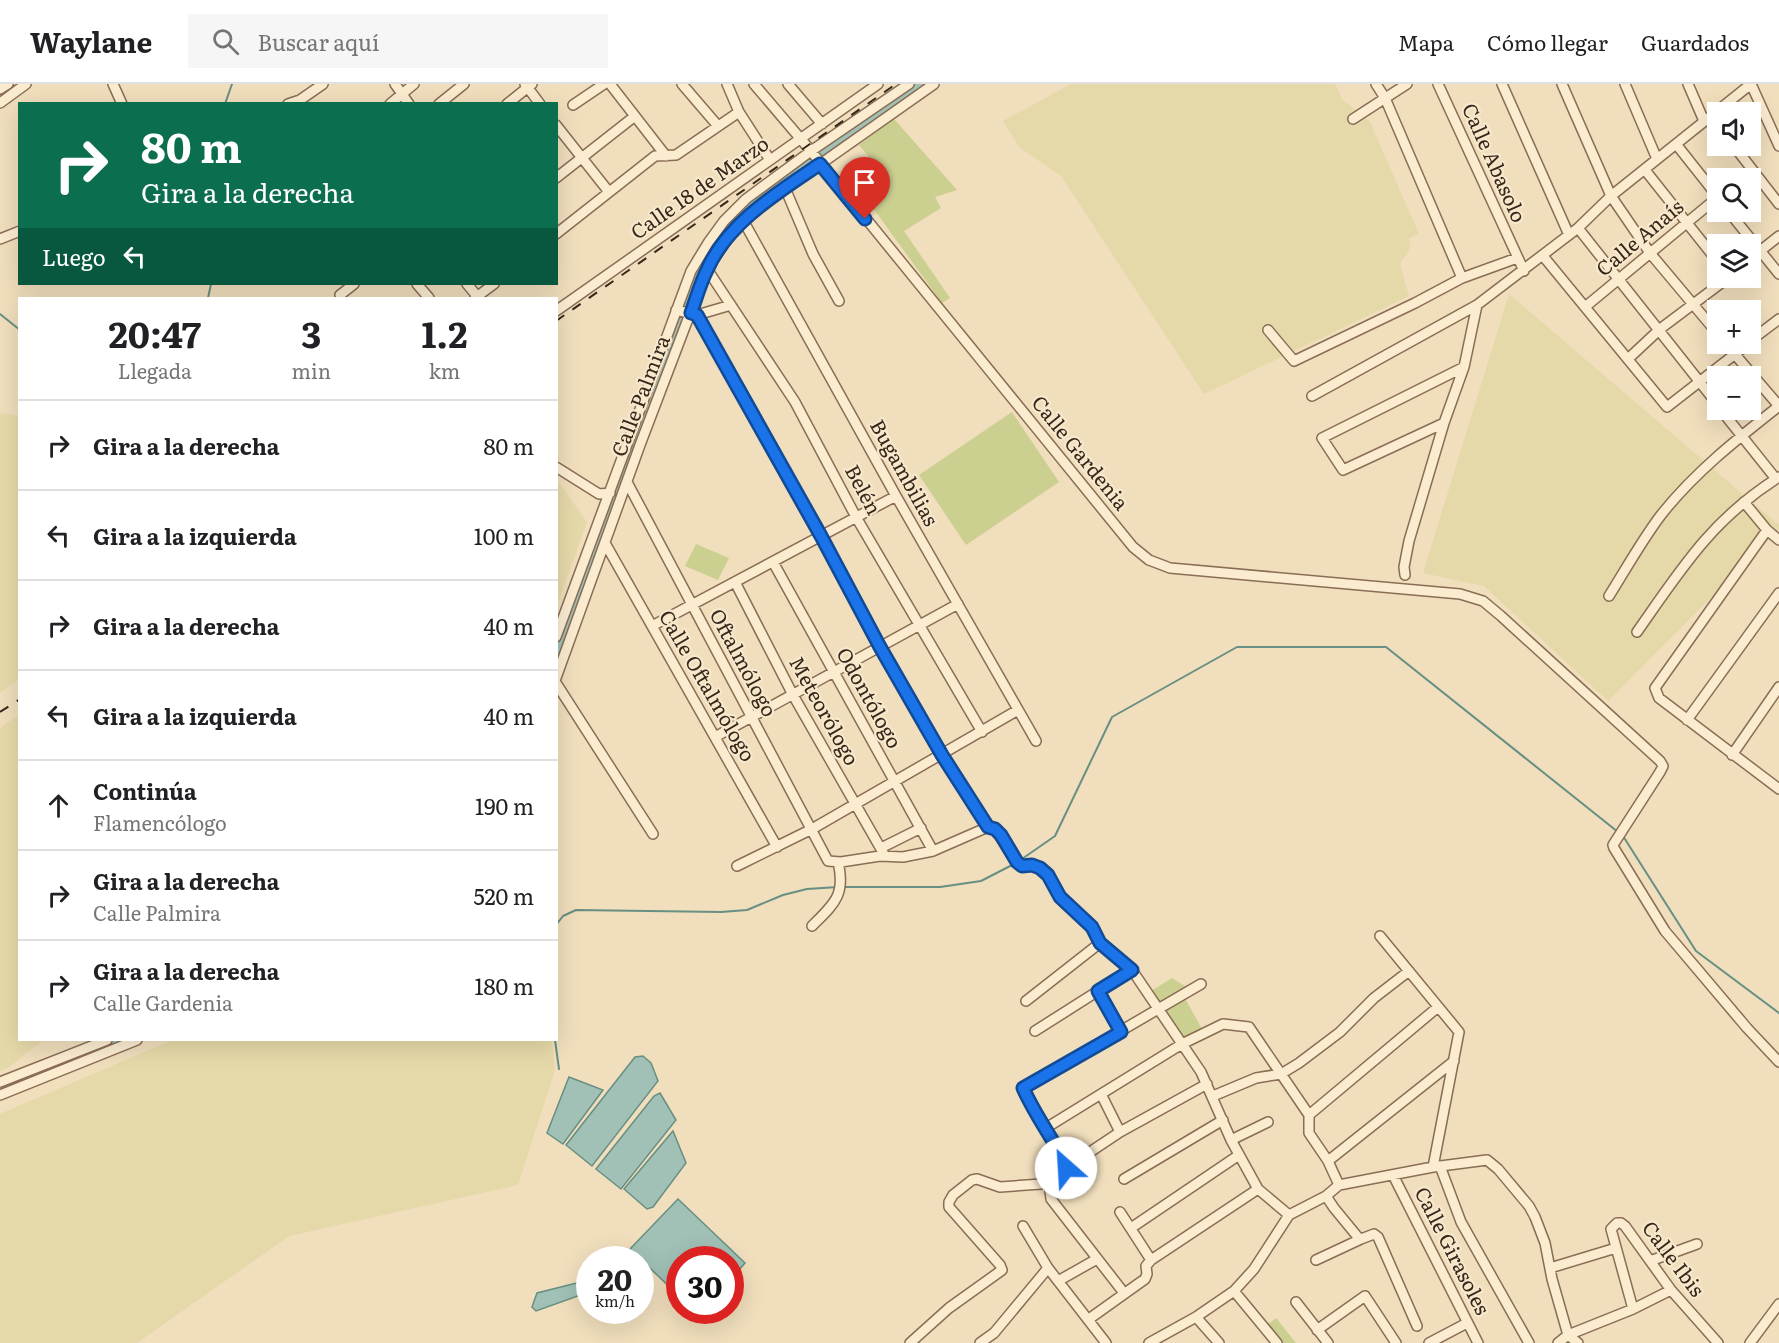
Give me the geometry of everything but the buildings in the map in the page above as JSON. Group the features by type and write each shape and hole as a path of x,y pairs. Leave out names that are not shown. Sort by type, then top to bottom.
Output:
{"street":[{"path":"0,89 8,84"},
{"path":"0,103 26,84"},
{"path":"113,84 121,102"},
{"path":"300,102 323,84"},
{"path":"394,84 408,102"},
{"path":"392,102 414,84"},
{"path":"442,102 464,84"},
{"path":"573,105 604,84"},
{"path":"610,84 666,156"},
{"path":"682,84 718,126"},
{"path":"727,84 739,112 770,160"},
{"name":"Calle Gardenia","path":"754,84 1133,547 1149,560 1170,568 1411,588 1460,594 1483,602 1660,761 1663,766 1660,772 1613,845 1614,848 1665,931 1747,1028 1779,1062"},
{"path":"788,84 822,124"},
{"name":"Calle 18 de Marzo","path":"558,310 878,84"},
{"path":"558,632 610,494 635,443 686,312 691,271 708,243 724,221 746,199 909,84"},
{"name":"Calle Palmira","path":"558,672 627,482 635,443 686,312 707,269 723,246 758,208 934,84"},
{"path":"1377,84 1386,98 1462,278"},
{"path":"1353,119 1407,84"},
{"name":"Calle Abasolo","path":"1438,84 1524,271"},
{"path":"1502,84 1569,235"},
{"path":"1563,84 1611,196 1650,253 1707,321"},
{"path":"1625,84 1657,159"},
{"path":"1688,84 1704,122"},
{"path":"1732,102 1751,84 1778,143"},
{"path":"509,102 528,85 539,102"},
{"path":"558,232 655,156 676,155 739,112"},
{"path":"558,176 635,116"},
{"path":"1312,396 1477,305 1578,228 1611,196 1707,121"},
{"path":"558,128 609,192"},
{"path":"1677,144 1707,184"},
{"path":"1645,170 1707,249"},
{"path":"1761,182 1779,204"},
{"path":"785,188 813,254 839,302"},
{"name":"Calle Anaís","path":"1585,307 1707,205"},
{"name":"Bugambilias","path":"744,222 896,496 1036,741"},
{"path":"1737,222 1746,234"},
{"path":"1578,228 1707,391"},
{"path":"0,239 18,232"},
{"path":"1761,250 1779,236"},
{"path":"1761,252 1779,274"},
{"path":"1543,256 1667,407 1734,354"},
{"path":"1268,330 1294,361 1462,278 1517,258"},
{"name":"Belén","path":"707,269 795,402 856,517 982,732"},
{"path":"340,295 353,285"},
{"path":"418,285 428,297"},
{"path":"477,297 493,285"},
{"path":"1628,359 1659,329 1714,288"},
{"path":"686,312 731,305"},
{"path":"1404,575 1409,541 1444,423 1464,367 1477,305"},
{"path":"686,312 821,536 880,647 942,755 988,827"},
{"path":"1761,333 1775,322 1779,335"},
{"path":"1609,596 1660,516 1690,482 1742,435 1779,406 1736,354"},
{"path":"1444,423 1343,470 1322,438 1464,367"},
{"path":"1637,632 1696,550 1728,514 1777,478 1729,420"},
{"path":"558,468 599,494 610,494"},
{"name":"Oftalmólogo","path":"627,482 812,830 833,861"},
{"path":"652,626 896,496"},
{"path":"1744,502 1767,530 1779,540"},
{"path":"1767,530 1655,688 1659,698 1732,755 1778,787"},
{"name":"Calle Oftalmólogo","path":"605,543 777,847"},
{"name":"Odontólogo","path":"772,562 933,851"},
{"name":"Meteorólogo","path":"735,582 793,695 883,852"},
{"path":"1687,720 1779,593"},
{"path":"715,737 958,604"},
{"path":"558,686 653,834"},
{"path":"1732,755 1779,687"},
{"path":"737,866 812,830 1018,710"},
{"path":"883,852 903,857 933,851 988,827 995,829 1001,835 1017,862 1022,866 1032,865 1040,868 1048,875 1060,897 1092,927 1100,943 1132,970 1207,1084 1231,1140 1257,1189 1289,1215"},
{"path":"812,926 838,900 840,887 833,861 883,852 921,828"},
{"path":"1380,936 1459,1032 1437,1166 1461,1222 1529,1343"},
{"path":"1026,1001 1100,943"},
{"path":"1035,1031 1132,970"},
{"path":"1213,1096 1256,1078 1281,1074 1340,1032 1374,998 1409,971"},
{"path":"1066,1168 1066,1163 1046,1128 1034,1113 1023,1088 1201,984"},
{"path":"1098,991 1121,1032"},
{"path":"1309,1115 1438,1007"},
{"path":"1046,1128 1182,1044 1223,1024 1249,1028 1309,1115 1309,1134 1328,1161 1339,1185"},
{"path":"0,1082 104,1041"},
{"path":"0,1095 135,1041"},
{"path":"1328,1161 1454,1061"},
{"path":"1124,1293 1051,1199 1050,1191 1066,1168 1120,1132 1207,1084"},
{"path":"1101,1094 1120,1132"},
{"path":"1124,1179 1223,1120"},
{"path":"1231,1140 1268,1122"},
{"path":"1131,1228 1239,1155"},
{"path":"1149,1343 1196,1317 1234,1291 1254,1269 1289,1215 1326,1196 1339,1185 1437,1166 1487,1160 1498,1169 1529,1206 1535,1217 1545,1243 1568,1335 1578,1343"},
{"name":"Calle Girasoles","path":"1393,1175 1478,1343"},
{"path":"910,1343 950,1308 1002,1270 949,1207 953,1195 972,1180 977,1179 999,1187 1041,1184 1056,1180"},
{"path":"1089,1319 1145,1279 1146,1266 1151,1260 1257,1189"},
{"path":"1326,1196 1361,1239"},
{"path":"1120,1212 1151,1260"},
{"name":"Calle Ibis","path":"1616,1248 1611,1229 1621,1222 1671,1290 1718,1343"},
{"path":"1023,1226 1048,1268 1106,1343"},
{"path":"1316,1260 1374,1234 1378,1237 1417,1326"},
{"path":"1650,1261 1697,1244"},
{"path":"1550,1268 1616,1248 1633,1309"},
{"path":"1058,1281 1097,1258"},
{"path":"980,1343 994,1333 1048,1268"},
{"path":"1558,1343 1568,1335 1633,1309 1671,1290"},
{"path":"1234,1291 1277,1343"},
{"path":"1317,1330 1365,1296 1396,1343"},
{"path":"1296,1302 1328,1343"},
{"path":"1750,1343 1779,1304"},
{"path":"1196,1317 1220,1343"},
{"path":"1429,1343 1467,1323"}],"shaded area":[{"path":"1071,84 1335,84 1342,99 1370,122 1419,234 1409,238 1410,248 1400,264 1409,296 1204,394 1061,176 1019,147 1003,121"},
{"path":"1509,294 1779,525 1779,529 1608,701 1484,586 1423,573"},
{"path":"0,413 18,416 18,680 0,693"},
{"path":"558,481 587,522 558,603"},
{"path":"18,715 18,1041 42,1041 8,1068 0,1071 0,728"},
{"path":"170,1041 552,1041 555,1070 518,1185 289,1236 137,1343 0,1343 0,1114"}],"green space":[{"path":"894,119 957,190 935,197 941,208 904,231 950,298 942,303 854,182 875,164 859,145"},
{"path":"1012,412 1059,482 966,545 919,475"},
{"path":"696,544 729,558 718,580 685,566"},
{"path":"1172,978 1188,988 1159,1005 1151,991"},
{"path":"1186,1000 1202,1029 1185,1039 1165,1010"},
{"path":"1276,1318 1296,1343 1281,1343 1267,1325"}],"water":[{"path":"643,1056 651,1063 658,1081 592,1166 566,1145 635,1057"},
{"path":"569,1077 603,1090 563,1144 547,1133"},
{"path":"660,1093 676,1120 621,1189 596,1169 654,1096"},
{"path":"673,1131 686,1163 653,1207 647,1209 624,1189"},
{"path":"678,1199 727,1246 666,1246 666,1284 654,1272 654,1246 633,1246"},
{"path":"576,1283 576,1297 536,1311 532,1307 537,1293"}],"waterway":[{"path":"226,102 232,84"},
{"path":"558,652 700,270 711,247 752,201 920,84"},
{"path":"208,297 211,285"},
{"path":"0,314 18,328"},
{"path":"1019,861 1055,836 1112,717 1237,647 1386,647 1618,832"},
{"path":"1623,836 1696,951 1779,1013"},
{"path":"844,887 940,887 981,881 1014,864"},
{"path":"558,922 563,916 576,910 721,912 747,910 783,895 807,889 838,887"},
{"path":"102,1046 115,1041"},
{"path":"555,1041 559,1069"},
{"path":"0,1087 42,1070"}],"railway":[{"path":"558,320 896,84"},
{"path":"0,712 18,700"}],"route":[{"path":"865,219 820,164 758,208 729,237 707,269 691,313 697,315 821,536 880,647 942,755 988,827 995,829 1001,835 1017,862 1022,866 1032,865 1048,875 1060,897 1092,927 1100,943 1132,970 1098,991 1121,1032 1023,1088 1034,1113 1046,1128 1066,1163 1066,1168"}]}
